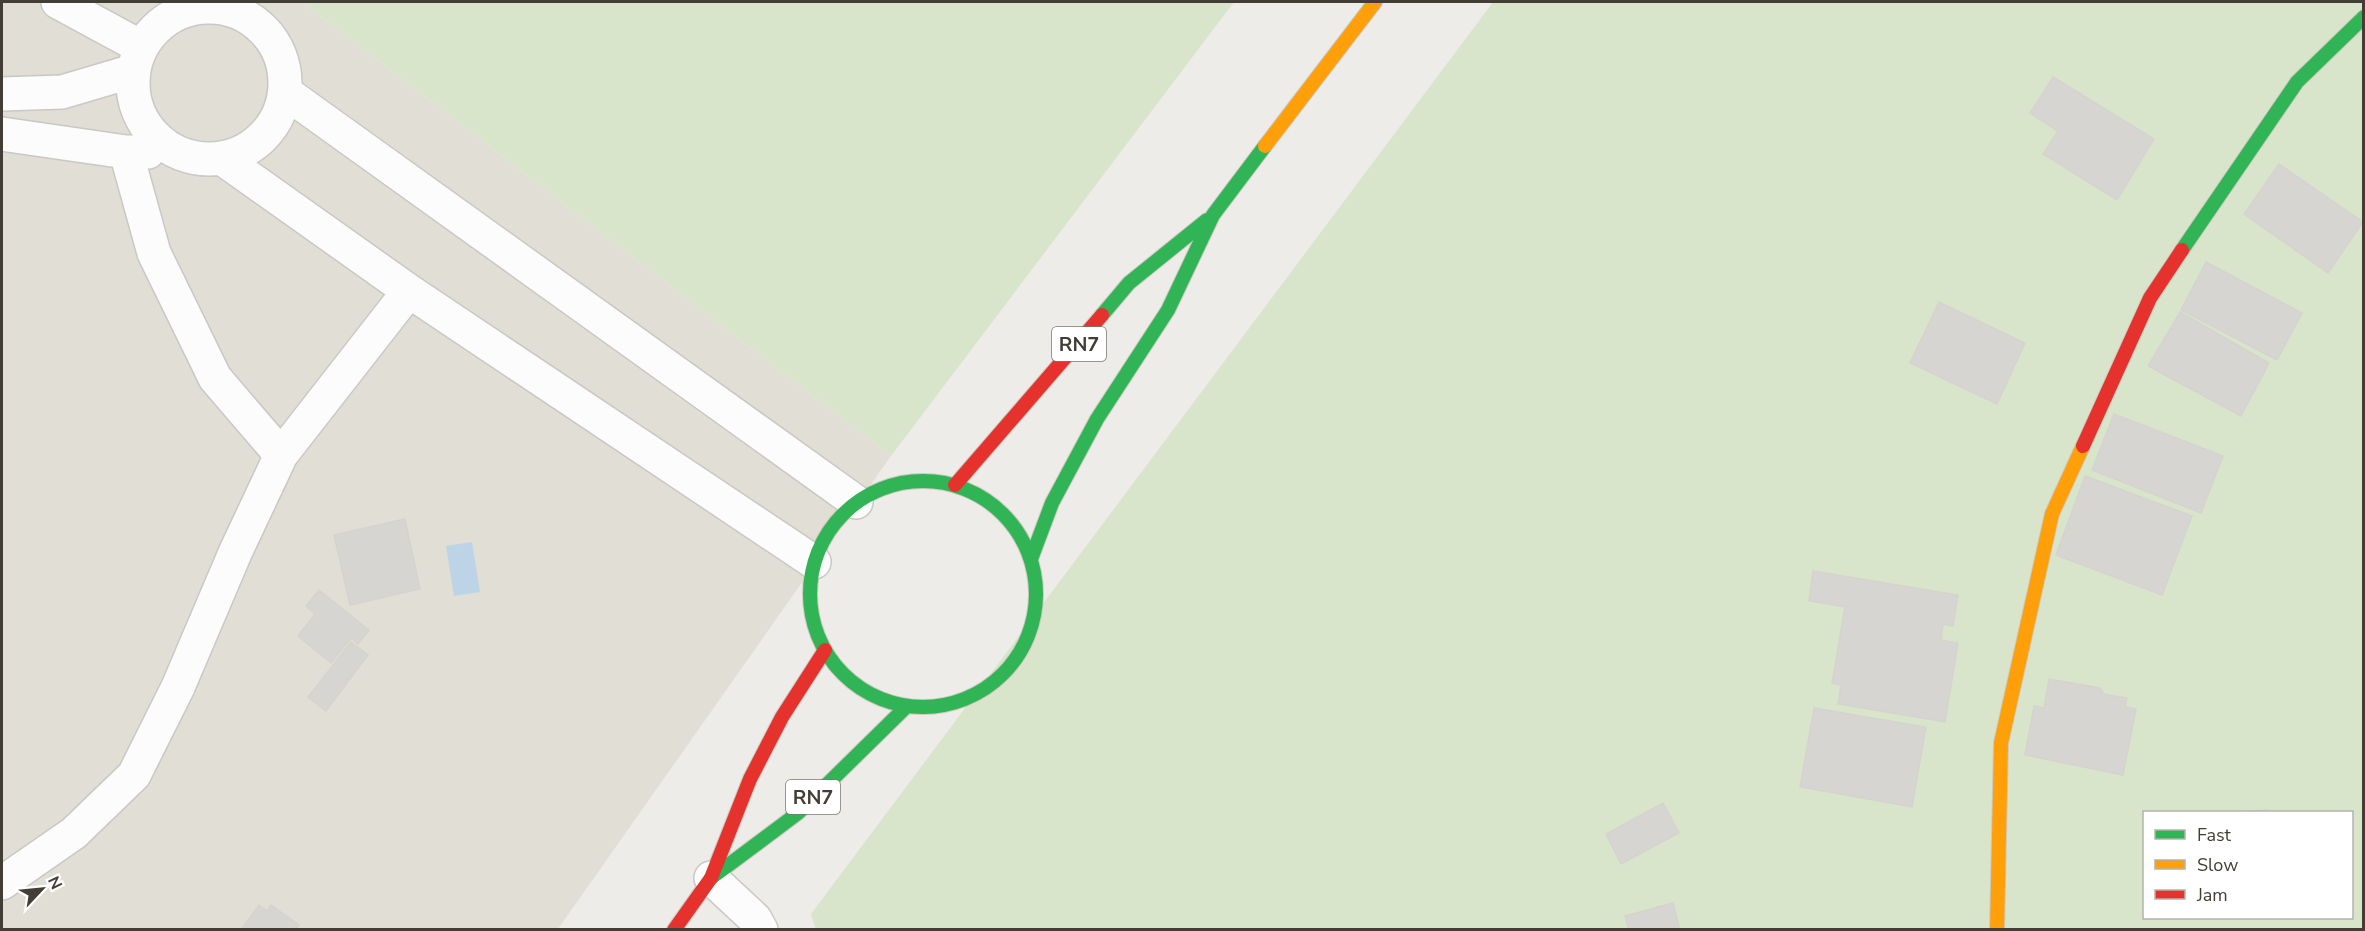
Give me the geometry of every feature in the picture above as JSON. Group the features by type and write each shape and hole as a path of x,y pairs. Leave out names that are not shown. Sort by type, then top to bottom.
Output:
{"main road":[{"name":"RN7","path":"1031,560 1052,503 1097,419 1168,310 1213,215 1375,2"},
{"path":"1997,930 2001,743 2052,514 2150,298 2297,82 2364,17"},
{"name":"RN7","path":"955,485 1129,283 1213,215"},
{"name":"RN7","path":"921,480 955,485 988,501 1015,527 1031,560 1036,597 1029,635 1010,668 981,692 945,706 907,706 874,696 846,677 825,650 810,604 814,562 830,529 856,502 886,486 921,480"},
{"name":"RN7","path":"674,930 711,878 750,779 783,717 825,650"},
{"name":"RN7","path":"711,878 798,813 907,706"}],"street":[{"path":"58,2 137,59"},
{"path":"2,134 126,152 175,152 199,159 223,159 246,151 265,136 278,116 285,92 283,66 273,41 254,22 231,10 204,6 178,12 156,26 137,59 133,95 140,118 155,138 175,152"},
{"path":"2,94 62,92 137,59"},
{"path":"285,92 856,502"},
{"path":"126,152 154,253 215,378 281,455"},
{"path":"223,159 410,291 814,562"},
{"path":"2,883 74,833 134,775 178,687 235,553 281,455 410,291"},
{"path":"711,878 755,919 761,930"}],"shaded area":[{"path":"2,2 302,2 891,456 558,929 2,930"}],"green space":[{"path":"302,2 1234,2 891,456"},
{"path":"1493,2 2363,2 2363,929 816,930 811,914"}],"water":[{"path":"472,542 480,592 454,596 446,546"}],"building":[{"path":"2053,77 2154,139 2117,200 2043,154 2058,131 2030,113"},
{"path":"2279,164 2363,222 2328,273 2244,214"},
{"path":"2206,262 2302,313 2277,360 2181,310"},
{"path":"1939,302 2025,343 1997,404 1910,363"},
{"path":"2180,312 2269,363 2241,416 2148,366"},
{"path":"2114,414 2223,456 2201,513 2092,470"},
{"path":"2085,476 2192,516 2162,595 2056,555"},
{"path":"405,519 420,589 350,605 334,535"},
{"path":"1813,571 1958,595 1953,626 1943,624 1941,640 1958,643 1945,722 1838,704 1841,685 1832,683 1845,607 1809,601"},
{"path":"319,590 369,630 358,644 351,638 331,663 298,636 315,614 306,606"},
{"path":"351,642 368,655 326,711 308,697"},
{"path":"2049,679 2100,688 2104,694 2127,698 2125,707 2136,709 2123,775 2025,755 2034,706 2044,708"},
{"path":"1814,708 1926,727 1912,807 1800,787"},
{"path":"1663,803 1679,833 1621,864 1606,834"},
{"path":"1673,903 1680,930 1629,930 1625,916"},
{"path":"259,905 267,911 271,905 299,925 296,930 241,930"}],"traffic: fast":[{"path":"2182,250 2297,82 2364,17"},
{"path":"1031,559 1052,503 1097,419 1168,310 1213,215 1265,146"},
{"path":"1102,315 1129,283 1207,220"},
{"path":"923,481 956,486 966,490 986,500 1003,514 1017,531 1027,551 1031,561 1036,594 1031,627 1027,637 1017,657 1003,674 986,688 966,698 956,702 923,707 890,702 880,698 860,688 843,674 829,657 819,637 815,627 810,594 815,561 819,551 829,531 843,514 860,500 880,490 890,486 923,481"},
{"path":"711,878 798,813 907,706"}],"traffic: slow":[{"path":"1265,146 1375,2"},
{"path":"1997,930 2001,743 2052,514 2083,446"}],"traffic: jam":[{"path":"2083,446 2150,298 2182,250"},
{"path":"955,485 1102,315"},
{"path":"674,930 711,878 750,779 782,717 825,650"}]}
